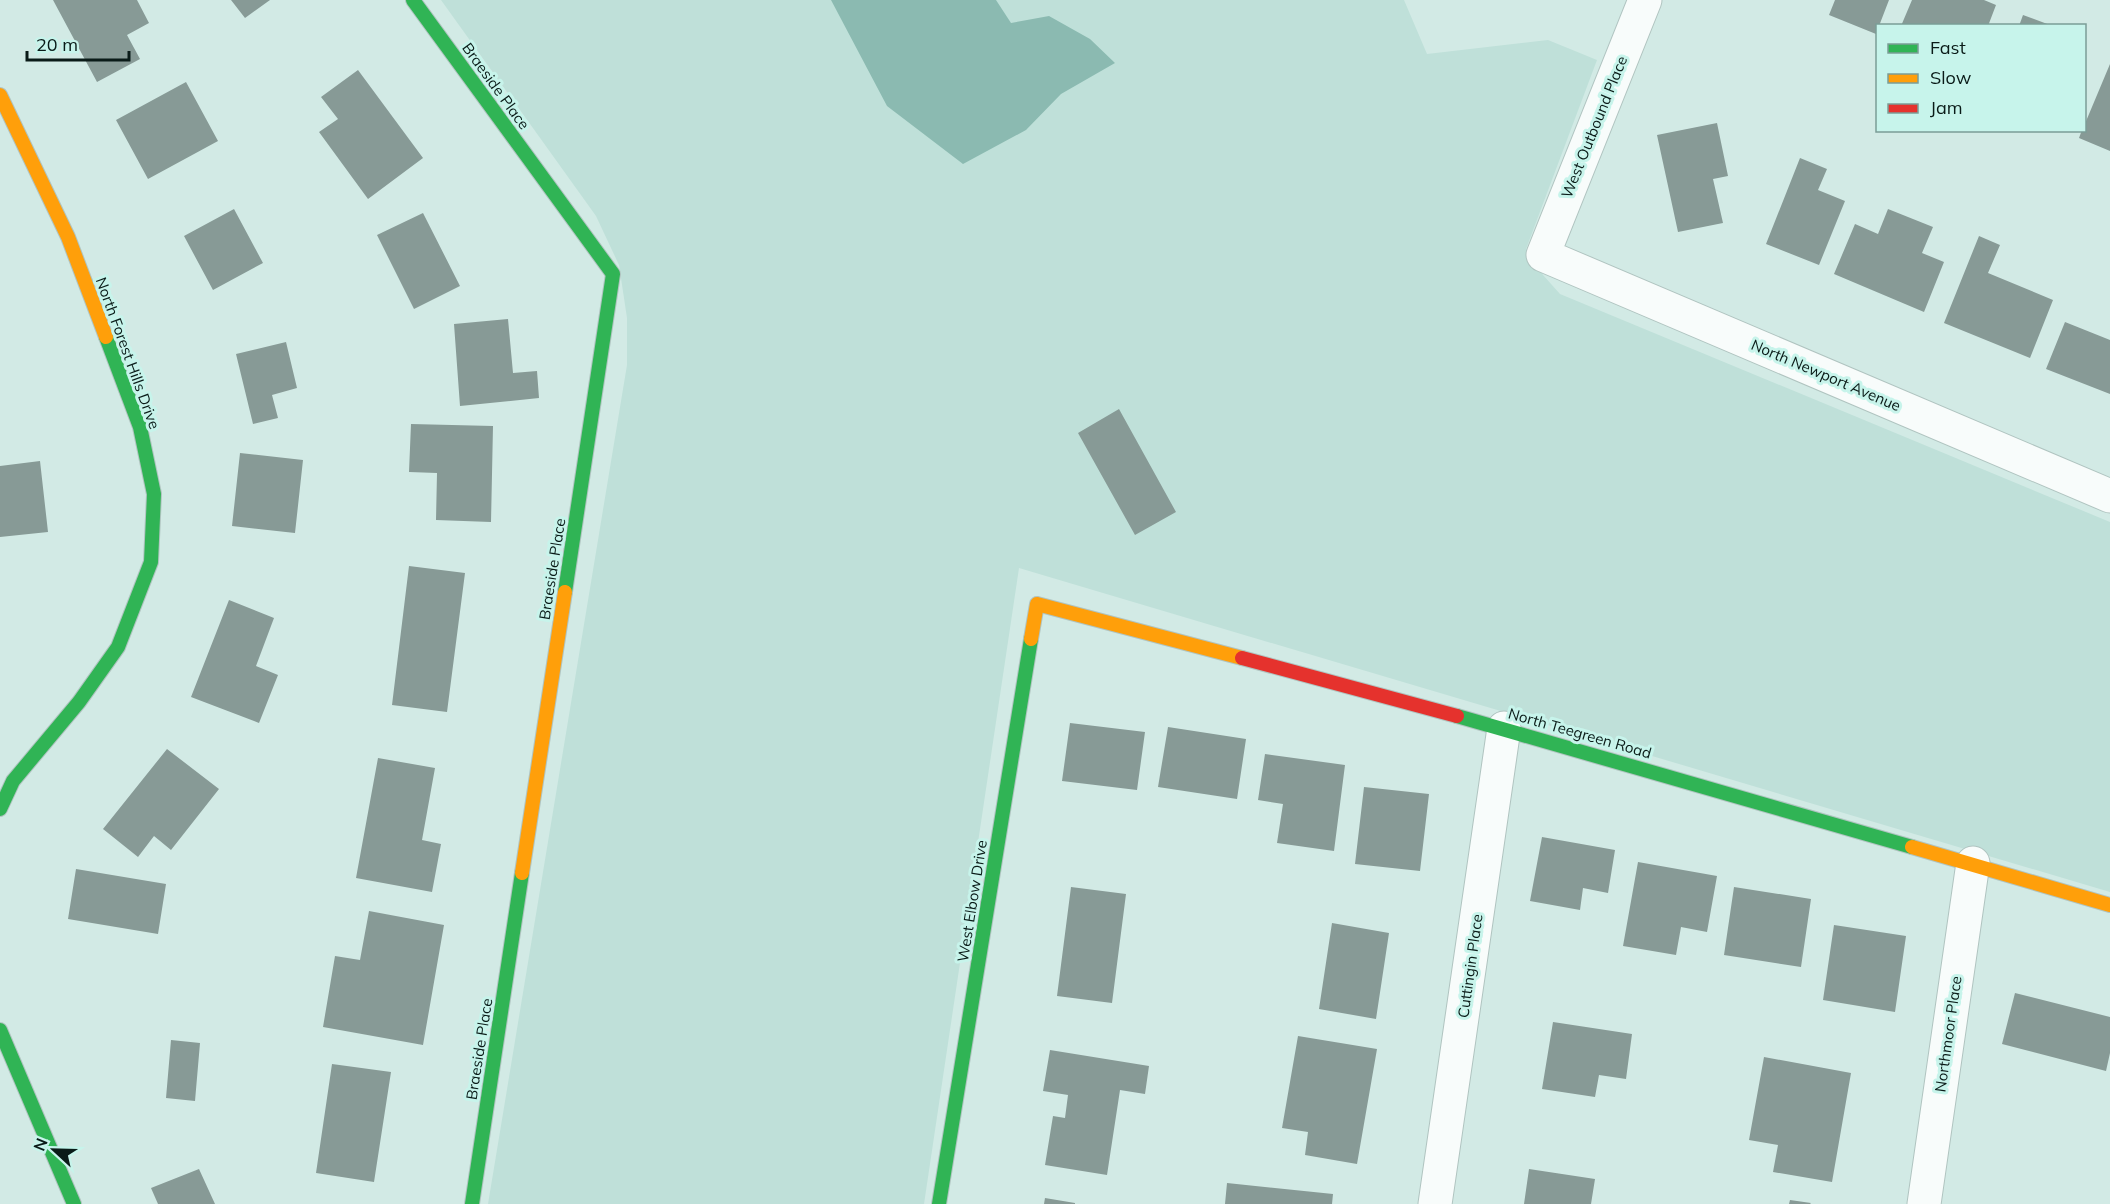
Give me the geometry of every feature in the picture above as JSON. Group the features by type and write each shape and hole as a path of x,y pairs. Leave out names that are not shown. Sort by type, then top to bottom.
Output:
{"street":[{"name":"Braeside Place","path":"413,0 613,274 472,1204"},
{"name":"West Outbound Place","path":"1543,255 1645,0"},
{"name":"North Forest Hills Drive","path":"0,96 68,237 140,427 154,494 151,562 118,647 79,702 13,781 0,809"},
{"name":"North Newport Avenue","path":"1543,255 2110,496"},
{"name":"North Teegreen Road","path":"1037,604 1504,728 2110,905"},
{"name":"West Elbow Drive","path":"939,1204 1037,604"},
{"name":"Cuttingin Place","path":"1435,1204 1504,728"},
{"name":"Northmoor Place","path":"1924,1204 1972,863"},
{"path":"0,1030 74,1204"}],"shaded area":[{"path":"441,0 1404,0 1427,54 1548,40 1597,60 1526,249 1543,275 1560,294 2110,522 2110,892 1019,568 924,1204 488,1204 627,365 627,318 619,265 596,216"},
{"path":"831,0 996,0 1011,23 1049,16 1090,39 1115,63 1061,94 1026,130 963,164 887,106"}],"building":[{"path":"53,0 137,0 149,23 127,35 140,59 97,82"},
{"path":"231,0 270,0 245,18"},
{"path":"1835,0 1889,0 1880,24 1876,24 1876,34 1829,15"},
{"path":"1912,0 1984,0 1996,5 1989,24 1902,24"},
{"path":"2023,15 2047,24 2020,24"},
{"path":"2110,64 2110,151 2079,138 2081,132 2086,132 2086,121"},
{"path":"358,70 423,158 368,199 319,132 338,119 321,97"},
{"path":"186,82 218,141 148,179 116,120"},
{"path":"1717,123 1728,176 1713,179 1723,223 1678,232 1657,135"},
{"path":"1800,158 1827,169 1818,190 1845,201 1819,265 1766,244"},
{"path":"234,209 263,263 213,290 184,236"},
{"path":"1888,209 1933,227 1922,253 1944,262 1924,312 1834,274 1855,224 1878,234"},
{"path":"423,213 460,286 414,309 377,235"},
{"path":"1979,236 2000,245 1988,273 2053,300 2030,358 1944,323"},
{"path":"508,319 513,373 537,371 539,398 460,406 454,324"},
{"path":"2065,322 2110,340 2110,394 2046,369"},
{"path":"286,342 297,388 272,395 278,418 253,424 236,354"},
{"path":"1119,409 1176,512 1135,535 1078,433"},
{"path":"411,424 493,426 491,522 436,520 437,473 409,472"},
{"path":"240,453 303,460 295,533 232,526"},
{"path":"40,461 48,532 0,537 0,466"},
{"path":"409,566 465,573 447,712 392,705"},
{"path":"229,600 274,618 256,666 278,675 259,723 191,697"},
{"path":"1070,723 1145,732 1137,790 1062,781"},
{"path":"1168,727 1246,739 1237,799 1158,787"},
{"path":"167,749 219,789 171,850 154,836 138,857 103,829"},
{"path":"1265,754 1345,765 1334,851 1277,843 1283,804 1258,800"},
{"path":"378,758 435,768 422,840 441,844 432,892 356,878"},
{"path":"1364,787 1429,794 1420,871 1355,864"},
{"path":"1542,837 1615,850 1608,893 1583,888 1580,910 1530,901"},
{"path":"1638,862 1717,876 1707,932 1681,927 1676,955 1623,946"},
{"path":"76,869 166,884 158,934 68,919"},
{"path":"1071,887 1126,894 1112,1003 1057,996"},
{"path":"1734,887 1811,899 1801,967 1724,955"},
{"path":"369,911 444,925 423,1045 323,1027 335,956 360,960"},
{"path":"1332,923 1389,933 1376,1019 1319,1009"},
{"path":"1834,925 1906,936 1895,1012 1823,1000"},
{"path":"2015,993 2110,1017 2110,1053 2106,1071 2002,1044"},
{"path":"1553,1022 1632,1034 1626,1079 1599,1075 1595,1097 1542,1089"},
{"path":"1298,1036 1377,1049 1357,1164 1305,1155 1308,1132 1282,1128"},
{"path":"171,1040 200,1043 195,1101 166,1098"},
{"path":"1050,1050 1149,1066 1145,1094 1120,1090 1107,1175 1045,1165 1053,1116 1065,1118 1068,1095 1043,1091"},
{"path":"1764,1057 1851,1073 1832,1182 1773,1172 1778,1145 1749,1140"},
{"path":"332,1064 391,1072 374,1182 316,1173"},
{"path":"199,1169 215,1204 158,1204 151,1188"},
{"path":"1529,1169 1595,1179 1591,1204 1524,1204"},
{"path":"1227,1183 1333,1194 1332,1204 1225,1204"},
{"path":"1045,1198 1075,1203 1075,1204 1044,1204"},
{"path":"1790,1200 1811,1203 1789,1204"}],"traffic: fast":[{"path":"413,0 613,274 565,592"},
{"path":"0,809 13,781 79,702 118,647 151,562 154,494 140,427 106,337"},
{"path":"939,1204 1031,639"},
{"path":"1457,716 1912,847"},
{"path":"472,1204 522,873"},
{"path":"0,1030 74,1204"}],"traffic: slow":[{"path":"0,95 68,237 106,337"},
{"path":"522,873 565,592"},
{"path":"1031,639 1037,604 1242,658"},
{"path":"1912,847 2110,905"}],"traffic: jam":[{"path":"1242,658 1457,716"}]}
